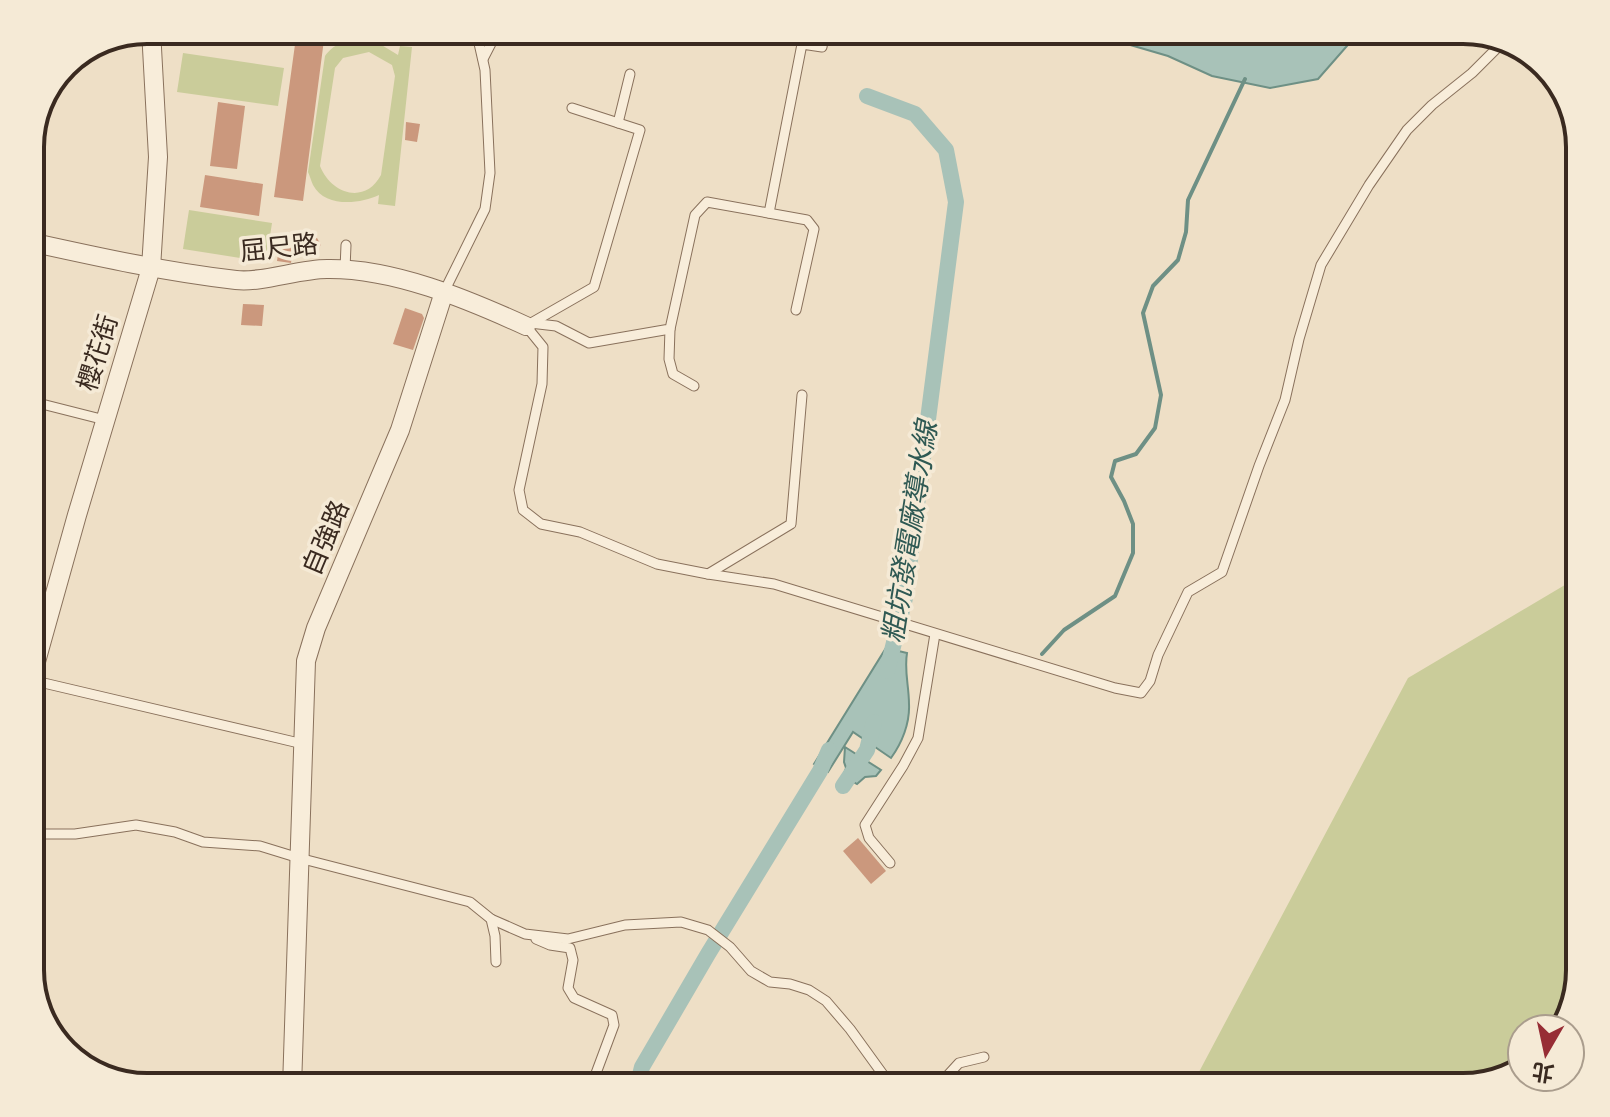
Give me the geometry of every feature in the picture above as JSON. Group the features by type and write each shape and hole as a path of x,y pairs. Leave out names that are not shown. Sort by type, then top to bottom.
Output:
{"street":[{"name":"櫻花街","path":"44,632 151,268 158,157 152,44"},
{"name":"屈尺路","path":"44,245 151,268 240,281 324,268 380,274 444,292 528,324"},
{"name":"自強路","path":"292,1073 306,661 316,628 400,430 444,292"}],"lane":[{"name":"自強路","path":"444,292 485,209 490,173 485,70 479,44"},
{"path":"483,59 491,44"},
{"path":"769,213 802,44 822,47 823,44"},
{"path":"528,324 543,347 542,384 519,490 523,510 541,524 580,532 657,564 774,584 1115,688 1141,693 1150,681 1158,655 1188,592 1222,572 1285,400 1321,265 1369,185 1407,130 1496,49"},
{"path":"618,123 630,74"},
{"path":"528,324 594,287 640,130 572,108"},
{"path":"694,386 673,374 669,359 670,329 695,215 707,202 807,220 814,229 796,310"},
{"path":"345,269 346,245"},
{"path":"528,324 556,326 589,343 670,329"},
{"path":"708,574 791,524 802,395"},
{"path":"44,405 105,420"},
{"path":"890,863 869,838 865,825 918,738 935,634"},
{"path":"44,684 303,744"},
{"path":"44,834 75,834 136,825 175,832 203,842 260,846 470,902 491,919 550,945 570,948 573,960 568,988 574,998 612,1015 614,1025 596,1073"},
{"path":"491,919 496,962"},
{"path":"525,934 568,939 625,925 681,922 708,930 730,947 751,971 770,982 809,990 826,1001 882,1073"},
{"path":"950,1073 959,1063 984,1057"}],"green space":[{"path":"380,44 398,55 400,46 412,47 395,206 378,204 379,195 353,202 326,198 313,185 308,172 325,56 335,46","holes":["369,52 392,65 395,76 381,175 374,184 358,193 340,189 325,176 320,166 335,68 343,58"]},
{"path":"183,53 284,68 278,106 177,92"},
{"path":"189,210 272,223 266,262 183,249"},
{"path":"1566,584 1566,970 1556,1013 1506,1013 1506,1063 1483,1071 1198,1073 1408,678"}],"shaded area":[{"path":"1127,44 1349,44 1318,79 1270,88 1212,76 1168,56"},
{"path":"886,648 907,653 909,711 902,739 891,758 853,732 828,772 814,764"},
{"path":"845,747 881,770 876,776 865,777 857,784 843,776 846,768"}],"building":[{"path":"295,44 323,44 303,201 274,197"},
{"path":"218,102 245,106 237,169 210,166"},
{"path":"406,122 420,124 417,142 405,140"},
{"path":"205,175 263,184 259,216 200,207"},
{"path":"281,233 295,235 291,263 277,261"},
{"path":"310,237 317,238 321,245 316,251 307,249 305,242"},
{"path":"243,304 264,305 262,326 241,325"},
{"path":"405,308 422,314 424,318 413,350 393,344"},
{"path":"858,838 886,871 871,884 843,851"}],"waterway":[{"path":"1042,654 1064,630 1115,596 1133,553 1133,524 1111,477 1115,461 1136,454 1155,428 1161,395 1143,313 1153,286 1178,260 1186,232 1188,200 1245,79"},
{"name":"粗坑發電廠導水線","path":"867,96 915,114 946,150 956,202 905,598 887,671"},
{"path":"843,786 867,750 874,722"},
{"name":"粗坑發電廠導水線","path":"640,1073 708,954 820,771 829,750"}]}
